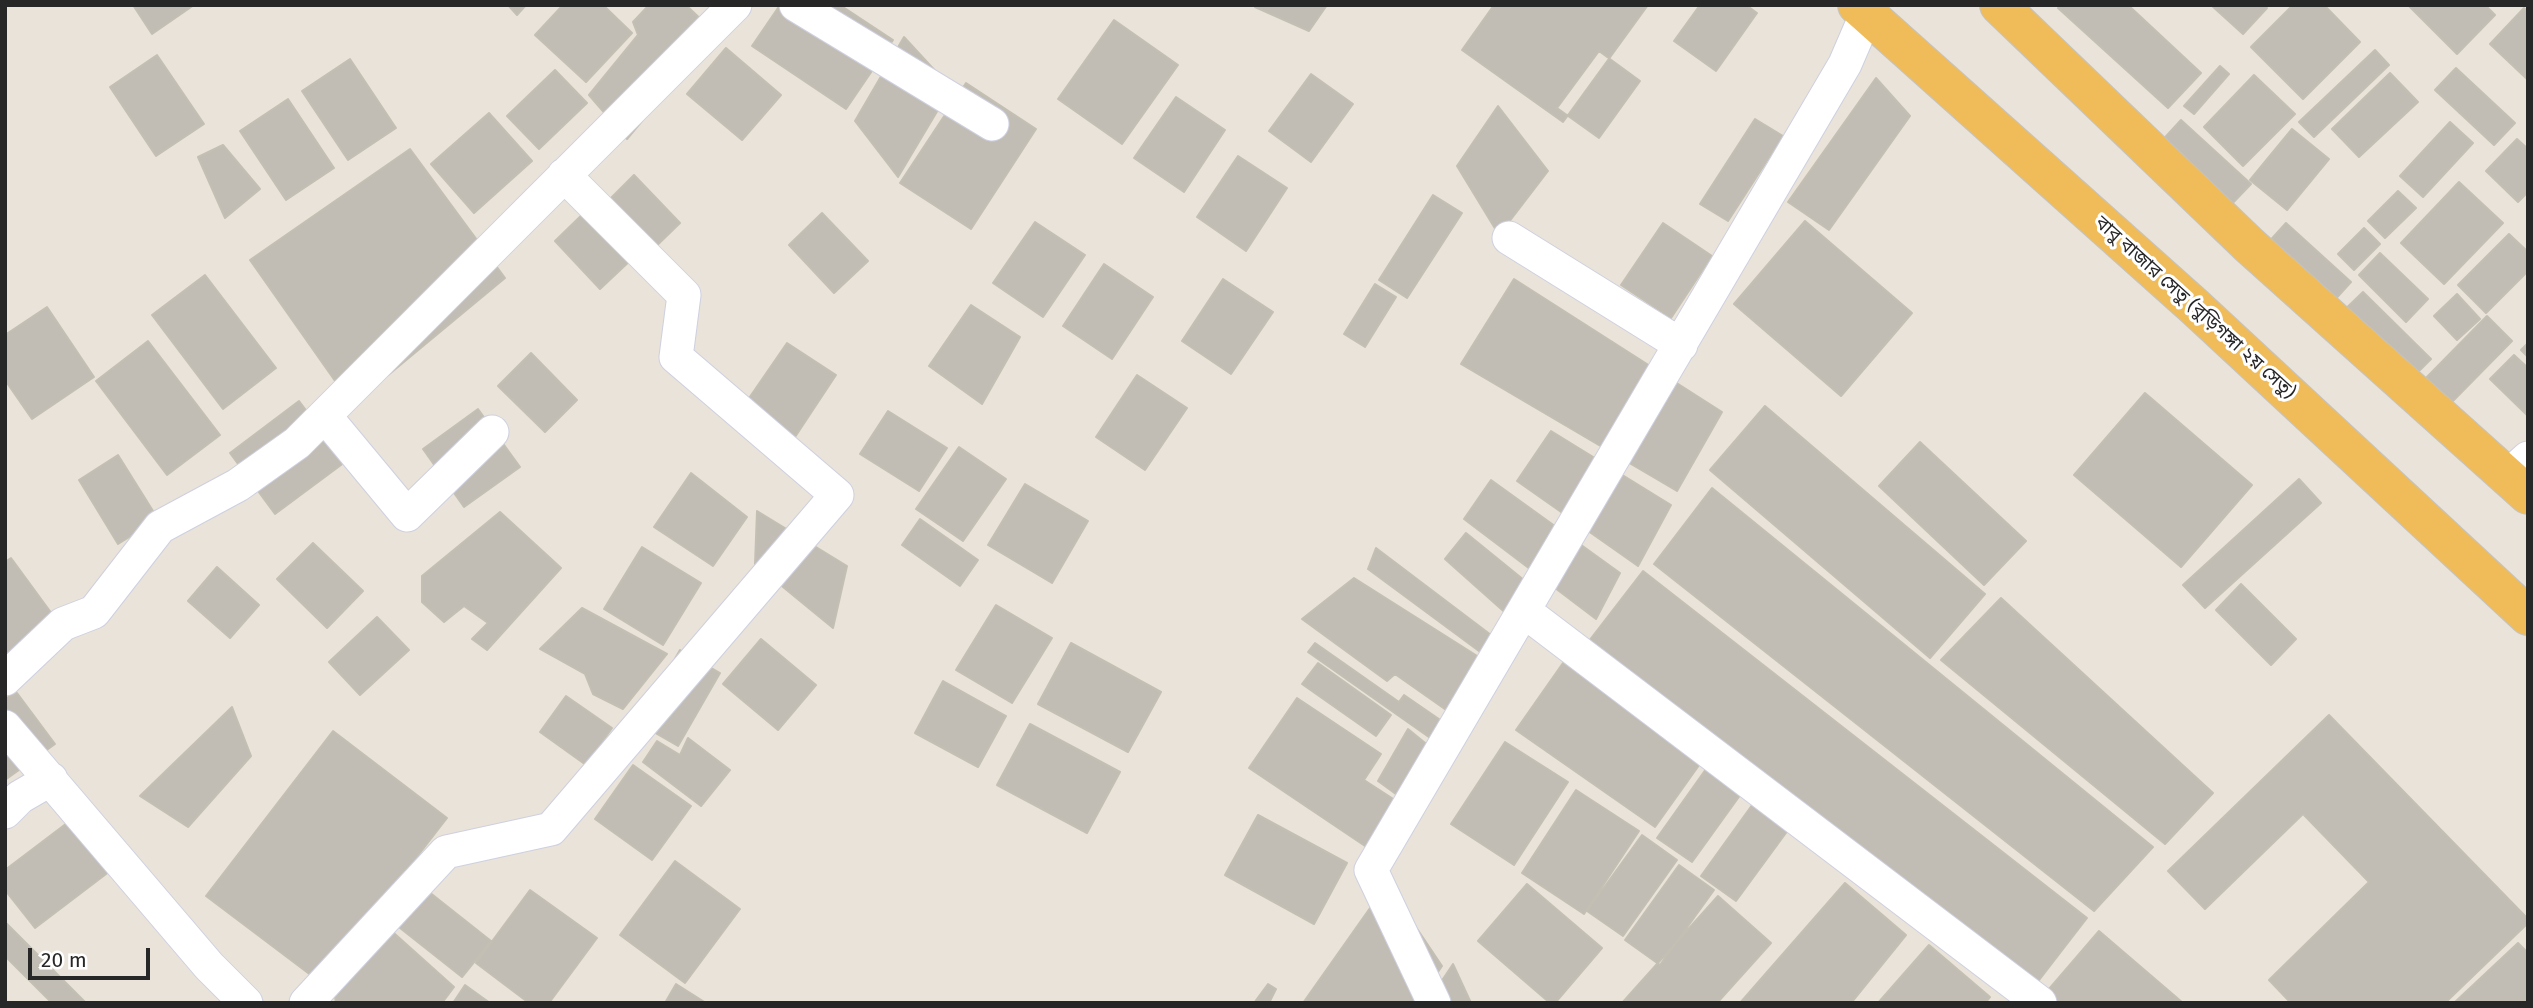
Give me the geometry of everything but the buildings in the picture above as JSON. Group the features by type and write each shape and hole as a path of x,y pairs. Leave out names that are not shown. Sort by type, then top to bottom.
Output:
{"highway":[{"path":"1999,5 2249,245 2521,476"},
{"name":"বাবু বাজার সেতু (বুড়িগঙ্গা ২য় সেতু)","path":"1862,9 2195,307 2528,616"}],"street":[{"path":"5,679 63,624 94,612 160,527 238,485 297,443 735,5"},
{"path":"796,5 992,124"},
{"path":"1434,1003 1371,870 1845,64 1862,9"},
{"path":"306,1003 446,852 551,829 837,495 676,357 684,295 564,175"},
{"path":"1509,238 1681,345"},
{"path":"329,421 407,516 492,432"},
{"path":"1524,611 2040,1003"},
{"path":"5,727 209,966 246,1003"},
{"path":"5,812 20,797 51,779"}]}
